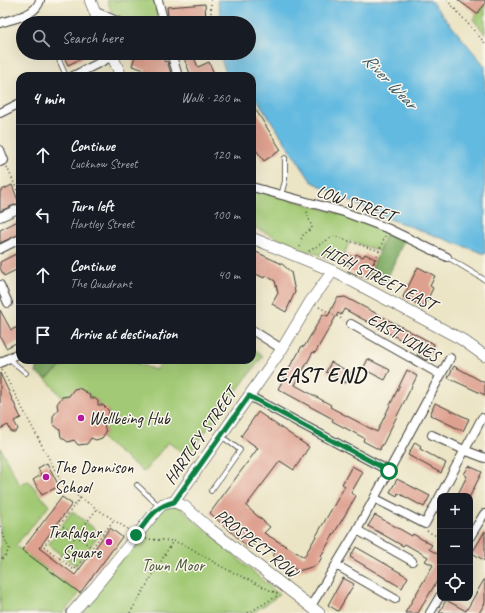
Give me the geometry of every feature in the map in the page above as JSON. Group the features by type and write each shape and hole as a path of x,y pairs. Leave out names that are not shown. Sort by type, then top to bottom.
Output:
{"street":[{"path":"20,16 32,12 38,7 40,0"},
{"path":"90,0 96,16"},
{"path":"158,0 162,16"},
{"path":"94,11 105,16"},
{"path":"0,23 16,18"},
{"path":"80,72 103,60"},
{"path":"114,60 119,72"},
{"path":"173,60 177,72"},
{"path":"0,113 16,105"},
{"path":"0,150 2,161"},
{"name":"LOW STREET","path":"256,188 344,212 389,229 447,257"},
{"path":"0,217 16,210"},
{"name":"HIGH STREET EAST","path":"256,240 333,271 461,339 485,356"},
{"path":"0,249 16,241"},
{"name":"HARTLEY STREET","path":"174,502 282,349 310,302 333,271"},
{"path":"0,285 8,303"},
{"name":"EAST VINES","path":"352,324 441,376"},
{"path":"256,333 282,349"},
{"path":"0,363 16,354"},
{"path":"315,610 336,566 450,358"},
{"path":"249,396 389,471"},
{"path":"374,498 425,524 482,418"},
{"path":"432,435 485,458"},
{"path":"72,613 96,586 160,507 163,504 174,502"},
{"name":"PROSPECT ROW","path":"174,502 184,506 209,528 315,610"},
{"path":"473,532 485,514"},
{"path":"357,530 412,561"},
{"path":"336,566 395,599"},
{"path":"430,613 437,601"}],"lane":[{"path":"59,60 64,72"},
{"path":"280,195 285,181 285,158"},
{"path":"447,257 485,280"},
{"path":"8,358 26,373"},
{"path":"211,491 240,450 221,436"},
{"path":"137,485 160,507"}],"path":[{"path":"210,0 211,16"},
{"path":"447,0 485,42"},
{"path":"2,161 16,190"},
{"path":"299,257 302,236 312,228 307,213 310,203"},
{"path":"364,288 389,229"},
{"path":"299,257 334,236 379,251"},
{"path":"310,302 352,324"},
{"path":"0,367 64,487 141,539 173,541 187,546 224,568 279,595 248,613"},
{"path":"80,498 44,546 74,570 114,520"},
{"path":"58,558 97,509"},
{"path":"60,524 92,548"},
{"path":"425,524 428,532 437,536"},
{"path":"0,526 8,549 6,555 0,560"},
{"path":"130,613 173,541"}],"green space":[{"path":"107,0 158,0 162,16 113,16"},
{"path":"485,4 485,34 473,19"},
{"path":"256,189 343,215 387,232 379,251 350,241 340,263 310,251 307,252 256,228"},
{"path":"387,232 404,240 385,284 369,276"},
{"path":"256,351 263,356 187,456 168,442 144,472 102,438 106,432 104,425 108,419 109,411 98,405 98,401 94,398 90,398 89,394 79,388 69,396 62,397 46,379 65,364 139,364 155,370 160,364 256,364"},
{"path":"38,364 65,364 46,379 36,373"},
{"path":"0,447 19,484 29,481 49,506 15,546 80,593 63,613 0,613"},
{"name":"Town Moor","path":"174,502 279,595 253,613 68,613 157,510"},
{"path":"72,511 100,533 76,566 48,545"}],"water":[{"name":"River Wear","path":"217,0 430,0 485,66 485,254 387,218 347,200 311,181 256,98 256,72 226,72 221,60 256,60 256,16 221,16"}],"building":[{"path":"458,0 485,0 485,4 477,14"},
{"path":"205,4 206,16 168,16 167,7"},
{"path":"66,60 78,60 68,65"},
{"path":"134,60 164,60 165,62 167,61 171,72 146,72 145,70 132,66"},
{"path":"185,60 195,60 198,67 209,62 213,72 189,72"},
{"path":"256,110 281,150 264,161 256,150"},
{"path":"12,185 16,195 16,204 0,211 0,191"},
{"path":"16,222 16,236 0,243 0,230"},
{"path":"256,252 282,264 291,272 295,292 286,312 272,304 278,293 275,281 265,275 264,278 256,274"},
{"path":"16,254 16,270 4,276 0,268 0,262"},
{"path":"345,254 354,258 356,254 363,257 365,254 375,259 367,279 348,271 350,266 342,262"},
{"path":"418,267 435,276 430,286 433,288 424,307 403,297"},
{"path":"345,297 434,344 427,361 417,355 420,350 344,309 341,315 338,313 315,353 313,352 295,385 331,405 330,407 377,432 407,370 417,376 380,450 363,441 364,438 332,421 333,419 278,389 294,359 302,346 304,347 323,314 328,316 337,298"},
{"path":"0,310 11,330 16,328 16,343 6,348 0,336"},
{"path":"368,359 390,370 385,380 363,369"},
{"path":"331,362 351,373 346,383 326,372"},
{"path":"454,366 485,383 485,395 448,378"},
{"path":"0,373 21,418 14,421 18,429 16,432 11,432 8,425 0,429"},
{"name":"Wellbeing Hub","path":"79,388 89,394 90,398 94,398 98,401 98,405 103,405 109,411 108,419 104,425 106,432 102,438 96,440 91,438 87,444 78,445 74,440 68,442 61,437 60,430 53,424 53,416 58,410 57,404 62,397 69,396 74,389"},
{"path":"435,403 469,419 463,431 430,415"},
{"path":"258,412 309,447 294,470 280,461 246,506 270,527 264,533 304,557 345,486 342,484 352,466 363,472 351,493 356,496 321,556 322,557 318,564 315,566 298,571 273,556 275,553 257,541 250,549 210,513 258,448 241,436"},
{"path":"415,442 421,446 420,449 446,463 441,473 408,455"},
{"name":"The Donnison School","path":"47,463 59,486 42,495 33,480 41,475 38,468"},
{"path":"469,466 482,472 472,493 458,493 467,476 464,474"},
{"path":"397,479 430,496 424,507 398,493 397,496 390,492"},
{"name":"Trafalgar Square","path":"62,497 72,504 39,548 75,575 110,528 122,537 80,593 22,550"},
{"path":"375,515 412,536 413,534 432,545 429,549 437,554 437,581 418,613 405,613 433,565 425,561 428,557 405,544 403,546 368,526"},
{"path":"485,531 485,561 473,554"},
{"path":"356,547 408,577 402,588 350,557"},
{"path":"343,578 354,584 338,611 328,605"},
{"path":"485,578 485,603 479,613 439,613 445,601 466,611"}],"place":[{"name":"Wellbeing Hub","path":"81,418"},
{"name":"The Donnison School","path":"46,477"},
{"name":"Trafalgar Square","path":"109,542"}],"district":[{"name":"EAST END","path":"321,375"}],"route":[{"path":"136,535 156,510 163,504 174,502 249,396 389,471"}]}
